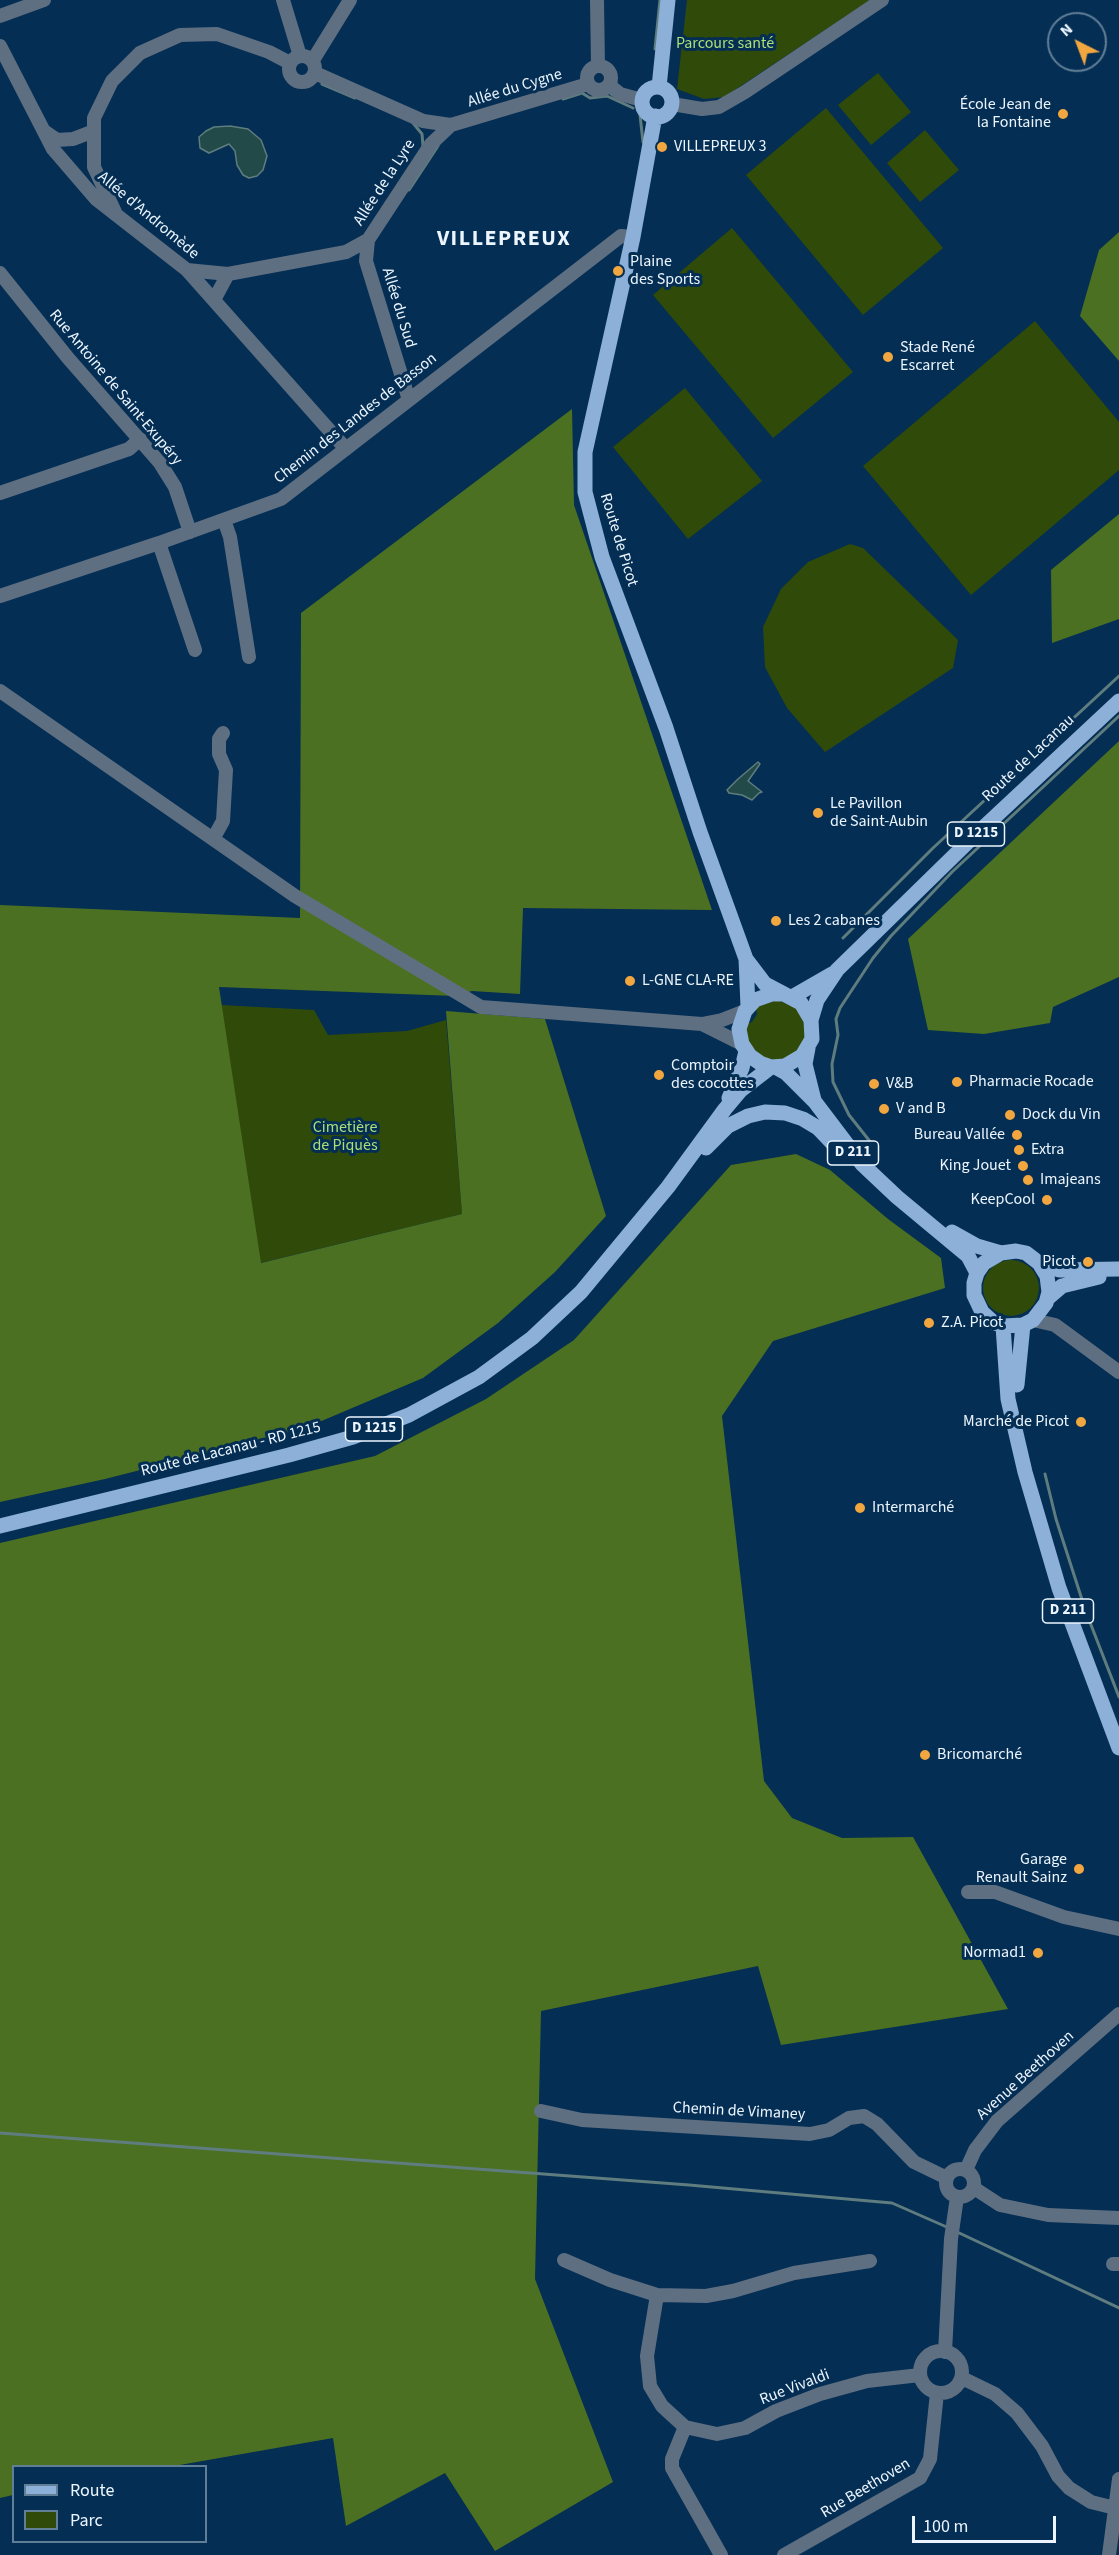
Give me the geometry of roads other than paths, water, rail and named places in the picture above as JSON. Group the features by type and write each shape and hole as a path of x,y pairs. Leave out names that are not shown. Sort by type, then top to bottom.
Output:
{"main road":[{"path":"659,87 668,0"},
{"path":"659,87 668,91 672,104 664,115 655,116 644,109 642,100 646,91 659,87"},
{"name":"Route de Picot","path":"655,116 633,237 585,452 585,492 602,557 666,728 714,873 746,959 765,984 786,995"},
{"name":"Route de Lacanau","path":"837,970 968,842 1119,701"},
{"name":"Route de Picot","path":"746,959 746,1009"},
{"name":"D 1215","path":"786,995 837,970"},
{"name":"D 1215","path":"811,1020 817,1000 837,970"},
{"path":"786,995 807,1011 811,1020 812,1040 808,1048 794,1062 773,1067 760,1063 744,1047 740,1029 746,1009 763,996 786,995"},
{"name":"D 1215","path":"725,1109 741,1068 744,1047"},
{"name":"D 211","path":"808,1048 805,1064 815,1102"},
{"name":"D 1215","path":"668,1187 725,1109 749,1083 773,1067"},
{"name":"D 211","path":"773,1067 786,1073 815,1102 862,1164 897,1197 968,1256 977,1273"},
{"path":"668,1187 728,1126 748,1116 765,1112 785,1113 803,1119 818,1128 856,1170 897,1197"},
{"name":"Route de Lacanau - RD 1215","path":"0,1526 289,1455 353,1437 409,1415 479,1377 532,1338 581,1292 668,1187"},
{"name":"D 211","path":"925,1219 977,1246 1001,1253"},
{"path":"1119,1269 1059,1270 1040,1263 1026,1253 1016,1251 1001,1253 984,1263 974,1283 977,1304 987,1318 1003,1326 1028,1322 1062,1286 1077,1281 1119,1274"},
{"path":"1040,1263 1047,1276 1047,1301"},
{"name":"D 211","path":"1025,1472 1016,1399 1028,1322"},
{"name":"D 211","path":"1003,1326 1008,1400 1025,1472 1059,1588 1119,1748"}],"street":[{"path":"0,16 44,0"},
{"path":"284,0 304,63"},
{"path":"304,63 350,0"},
{"path":"597,0 598,66"},
{"path":"672,104 702,109 719,107 882,0"},
{"path":"116,214 94,167 94,118 112,81 140,52 180,35 217,34 269,51 304,63 423,122 451,125"},
{"name":"Allée d'Andromède","path":"0,46 53,149 96,199 187,270 346,449"},
{"path":"598,66 609,71 611,78 609,85 600,91 588,84 588,73 598,66"},
{"name":"Allée du Cygne","path":"451,125 588,84"},
{"path":"609,85 620,94 642,100"},
{"path":"423,122 431,144"},
{"name":"Allée de la Lyre","path":"187,270 228,274 346,252 368,240 431,144 451,125"},
{"path":"43,130 57,140 73,139 94,131"},
{"name":"Chemin des Landes de Basson","path":"0,596 281,499 621,236 633,237"},
{"name":"Allée du Sud","path":"368,240 366,261 409,399"},
{"name":"Allée du Sud","path":"346,252 366,261"},
{"name":"Rue Antoine de Saint-Exupéry","path":"0,273 68,358 160,463 175,487 190,532"},
{"path":"214,300 228,274"},
{"path":"0,493 129,448 140,439"},
{"path":"224,520 230,537 249,657"},
{"path":"159,543 195,650"},
{"path":"0,692 295,896 481,1007 702,1024 722,1020 746,1009"},
{"path":"213,838 223,821 226,770 219,754 219,739 223,734"},
{"path":"702,1024 744,1047"},
{"path":"1047,1301 1055,1325"},
{"path":"1028,1322 1055,1325 1119,1372"},
{"path":"968,1892 995,1892 1064,1917 1119,1929"},
{"name":"Avenue Beethoven","path":"966,2170 975,2150 997,2121 1119,2014"},
{"name":"Chemin de Vimaney","path":"541,2111 582,2120 810,2134 829,2130 849,2118 864,2116 877,2124 914,2162 947,2178"},
{"path":"966,2170 973,2176 974,2188 969,2195 957,2197 947,2187 947,2178 953,2171 966,2170"},
{"path":"974,2188 1000,2205 1048,2215 1119,2218"},
{"path":"945,2352 952,2232 957,2197"},
{"path":"564,2260 610,2280 657,2295 706,2296 733,2291 794,2273 870,2261"},
{"path":"657,2295 647,2356 650,2386 662,2406 685,2427 672,2459 672,2468 721,2555"},
{"path":"938,2351 945,2352 957,2359 962,2378 948,2392 937,2392 926,2387 920,2375 921,2363 938,2351"},
{"name":"Rue Vivaldi","path":"685,2427 717,2434 745,2428 776,2411 820,2394 867,2381 920,2375"},
{"path":"962,2378 995,2394 1017,2413 1042,2446 1058,2476 1069,2488 1091,2502 1116,2509"},
{"name":"Rue Beethoven","path":"784,2555 920,2478 930,2459 937,2392"},
{"path":"1109,2555 1119,2479"}],"waterway":[{"path":"655,49 660,0"},
{"path":"322,84 355,98"},
{"path":"563,99 582,93 590,98 607,96 633,108"},
{"path":"640,115 643,142"},
{"path":"413,123 422,134 423,146"},
{"path":"409,190 438,146"},
{"path":"843,938 933,848 1119,676"},
{"path":"872,1144 849,1115 833,1082 832,1064 838,1035 836,1019 840,1008 873,958 891,936 952,872 1119,716"},
{"path":"1045,1474 1056,1519 1086,1612 1119,1697"},
{"path":"0,2133 689,2185 892,2203 949,2228"},
{"path":"955,2231 1119,2308"}],"place":[{"name":"École Jean de la Fontaine","path":"1063,114"},
{"name":"VILLEPREUX 3","path":"662,147"},
{"name":"Plaine des Sports","path":"618,271"},
{"name":"Stade René Escarret","path":"888,357"},
{"name":"Le Pavillon de Saint-Aubin","path":"818,813"},
{"name":"Les 2 cabanes","path":"776,921"},
{"name":"L-GNE CLA-RE","path":"630,981"},
{"name":"Comptoir des cocottes","path":"659,1075"},
{"name":"Pharmacie Rocade","path":"957,1082"},
{"name":"V&B","path":"874,1084"},
{"name":"V and B","path":"884,1109"},
{"name":"Dock du Vin","path":"1010,1115"},
{"name":"Bureau Vallée","path":"1017,1135"},
{"name":"Extra","path":"1019,1150"},
{"name":"King Jouet","path":"1023,1166"},
{"name":"Imajeans","path":"1028,1180"},
{"name":"KeepCool","path":"1047,1200"},
{"name":"Picot","path":"1088,1262"},
{"name":"Z.A. Picot","path":"929,1323"},
{"name":"Marché de Picot","path":"1081,1422"},
{"name":"Intermarché","path":"860,1508"},
{"name":"Bricomarché","path":"925,1755"},
{"name":"Garage Renault Sainz","path":"1079,1869"},
{"name":"Normad1","path":"1038,1953"}],"district":[{"name":"VILLEPREUX","path":"504,240"}],"park label":[{"name":"Parcours santé","path":"725,44"},
{"name":"Cimetière de Piquès","path":"345,1137"}]}
